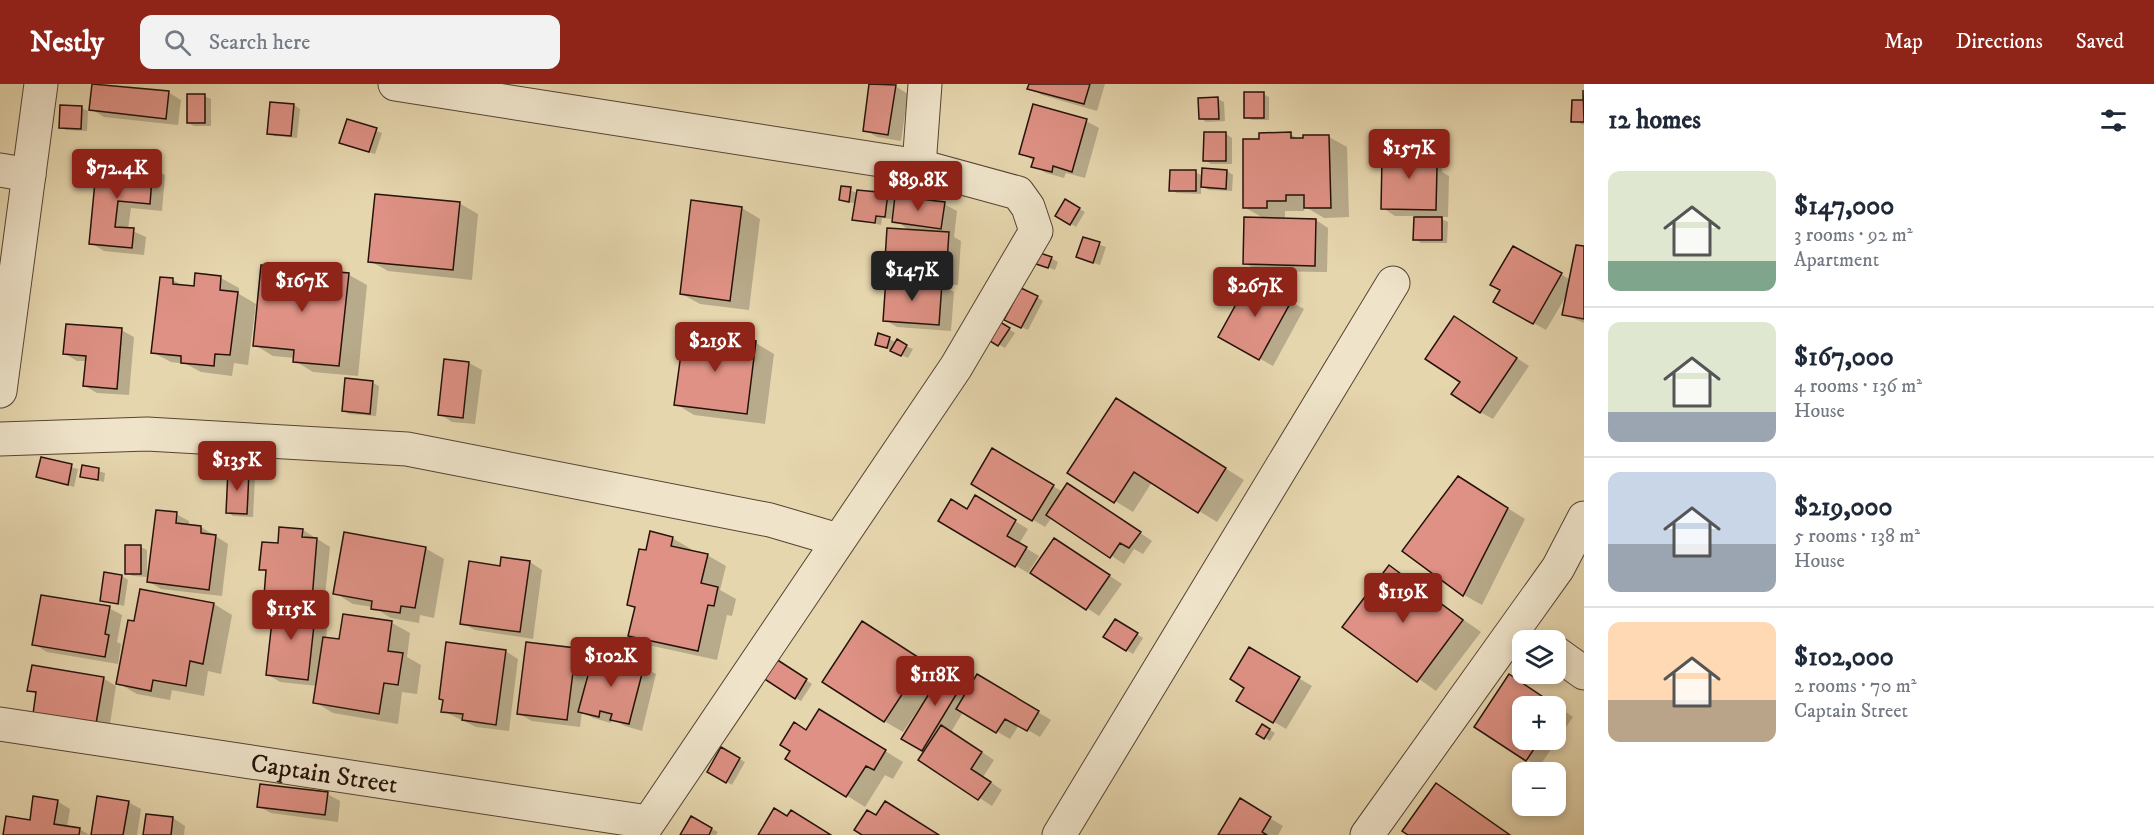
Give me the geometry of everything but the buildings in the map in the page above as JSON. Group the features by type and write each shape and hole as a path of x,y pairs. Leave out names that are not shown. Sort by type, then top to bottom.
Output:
{"street":[{"path":"0,391 14,172 41,84"},
{"path":"395,84 919,166 1018,193 1028,207 1036,231 956,367 837,540 768,649 644,828"},
{"path":"919,166 925,84"},
{"path":"1059,835 1393,283"},
{"path":"0,439 147,434 407,449 770,520 837,540"},
{"path":"1528,630 1584,518"},
{"path":"1367,835 1512,652"},
{"path":"1566,660 1584,673"},
{"name":"Captain Street","path":"0,724 644,828"}]}
